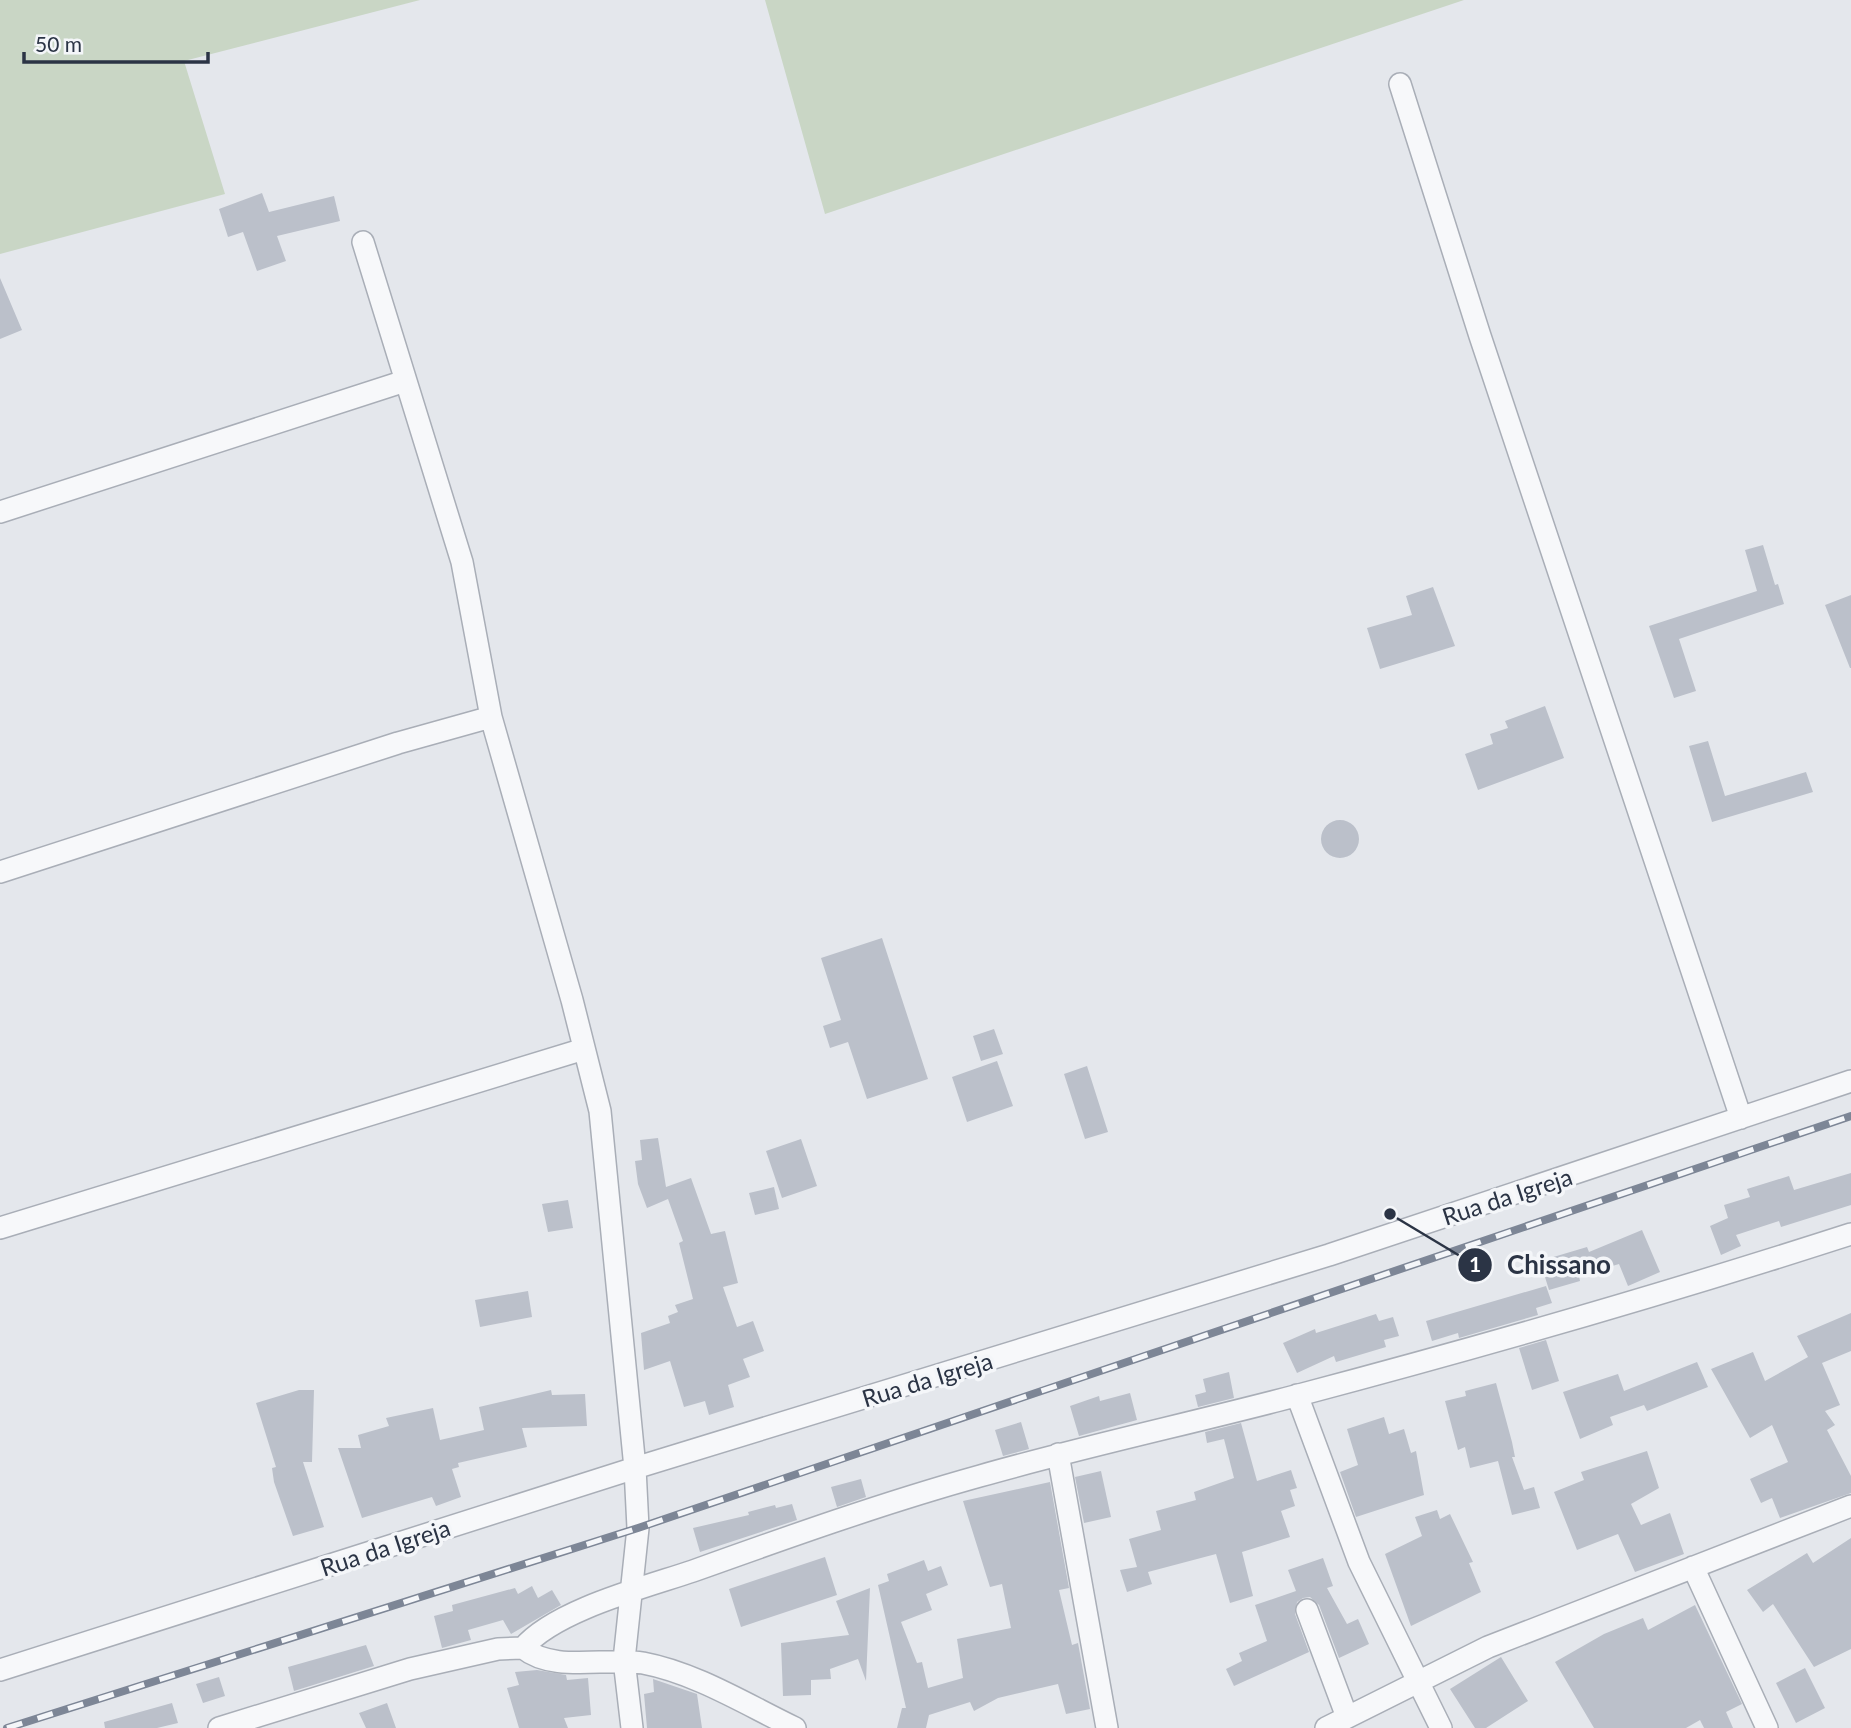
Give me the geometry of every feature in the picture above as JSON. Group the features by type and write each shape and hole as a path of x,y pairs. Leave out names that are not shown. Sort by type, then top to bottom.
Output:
{"street":[{"path":"1401,84 1484,349 1741,1118"},
{"path":"363,242 462,562 491,717 600,1111 635,1468 638,1528 624,1660 632,1728"},
{"path":"0,512 405,382"},
{"path":"0,872 398,743 491,717"},
{"path":"0,1228 584,1049"},
{"name":"Rua da Igreja","path":"0,1670 635,1468 1329,1255 1851,1081"},
{"path":"219,1728 410,1669 488,1651 523,1648 535,1635 566,1618 629,1593 801,1533 1058,1454 1297,1395 1566,1322 1851,1234"},
{"path":"1297,1395 1359,1562 1441,1728"},
{"path":"1058,1454 1107,1728"},
{"path":"1326,1728 1488,1647 1693,1567 1773,1539 1851,1506"},
{"path":"1693,1567 1767,1728"},
{"path":"1307,1610 1347,1717"},
{"path":"523,1648 536,1659 624,1660 647,1664 713,1688 795,1728"}],"green space":[{"path":"0,0 420,0 184,61 225,194 0,254"},
{"path":"765,0 1464,0 825,214"}],"building":[{"path":"262,193 269,212 334,196 340,221 277,236 286,261 257,271 243,232 228,237 219,209"},
{"path":"0,278 22,330 0,339"},
{"path":"1763,545 1775,585 1778,584 1784,604 1679,639 1696,691 1674,698 1649,626 1757,591 1745,550"},
{"path":"1433,587 1455,646 1380,669 1367,628 1412,615 1406,596"},
{"path":"1851,595 1851,668 1850,668 1825,605"},
{"path":"1545,706 1564,758 1478,790 1465,754 1493,744 1490,734 1508,728 1505,721"},
{"path":"1708,741 1725,796 1806,772 1813,792 1712,822 1689,746"},
{"path":"1340,820 1353,826 1359,839 1353,852 1340,858 1327,852 1321,839 1327,826"},
{"path":"882,938 928,1079 867,1099 848,1042 830,1048 823,1026 841,1020 821,958"},
{"path":"994,1029 1003,1054 981,1061 973,1036"},
{"path":"997,1061 1013,1106 967,1122 952,1077"},
{"path":"1087,1066 1108,1132 1085,1139 1064,1074"},
{"path":"658,1138 666,1187 691,1178 711,1234 725,1231 738,1283 723,1287 737,1327 753,1321 764,1351 743,1359 750,1377 728,1385 734,1407 709,1415 705,1401 684,1407 670,1361 644,1370 641,1333 670,1323 668,1316 678,1312 675,1305 693,1299 679,1243 683,1241 668,1199 647,1208 638,1184 635,1161 642,1160 640,1140"},
{"path":"801,1139 817,1186 782,1198 766,1151"},
{"path":"1851,1173 1851,1205 1781,1227 1779,1221 1736,1235 1741,1246 1721,1255 1710,1226 1728,1218 1724,1205 1750,1197 1747,1189 1789,1176 1794,1190"},
{"path":"774,1187 779,1209 755,1215 749,1193"},
{"path":"568,1200 573,1228 548,1232 542,1204"},
{"path":"1642,1230 1660,1272 1628,1286 1619,1264 1579,1276 1580,1281 1549,1290 1540,1261 1587,1247 1589,1252"},
{"path":"1546,1286 1552,1303 1536,1308 1538,1315 1459,1338 1458,1333 1432,1341 1426,1321"},
{"path":"528,1291 532,1317 480,1327 475,1300"},
{"path":"1851,1313 1851,1351 1822,1363 1840,1405 1825,1411 1835,1425 1827,1430 1851,1476 1851,1493 1780,1518 1772,1498 1761,1503 1750,1479 1788,1462 1772,1425 1750,1438 1711,1369 1753,1352 1765,1381 1808,1357 1797,1336"},
{"path":"1376,1314 1379,1321 1393,1317 1399,1336 1384,1340 1386,1347 1336,1362 1334,1356 1297,1373 1283,1343 1315,1329 1316,1333"},
{"path":"1546,1340 1559,1381 1532,1390 1519,1348"},
{"path":"1697,1362 1708,1387 1647,1411 1644,1405 1610,1417 1613,1425 1580,1439 1563,1392 1618,1374 1624,1391"},
{"path":"1229,1372 1234,1398 1198,1407 1195,1395 1206,1392 1203,1379"},
{"path":"1496,1383 1512,1442 1515,1457 1512,1457 1524,1490 1534,1487 1540,1508 1512,1515 1498,1461 1470,1468 1465,1447 1458,1450 1445,1401 1466,1396 1465,1391"},
{"path":"299,1390 314,1390 312,1462 303,1462 324,1527 293,1536 274,1482 272,1468 276,1467 256,1403"},
{"path":"551,1390 552,1395 585,1394 587,1426 522,1428 527,1447 458,1463 459,1467 452,1469 461,1497 436,1506 432,1497 362,1518 338,1448 361,1448 358,1435 389,1426 386,1418 433,1408 440,1440 484,1430 479,1407"},
{"path":"1130,1393 1137,1420 1079,1436 1070,1406 1099,1396 1100,1401"},
{"path":"1384,1417 1389,1434 1404,1429 1411,1453 1416,1451 1424,1495 1356,1517 1340,1472 1358,1465 1347,1429"},
{"path":"1021,1422 1029,1449 1003,1456 995,1430"},
{"path":"1241,1423 1257,1481 1291,1470 1297,1488 1290,1490 1295,1506 1281,1511 1290,1537 1242,1552 1253,1596 1230,1603 1216,1554 1148,1572 1152,1584 1127,1592 1120,1570 1137,1567 1129,1539 1161,1530 1156,1511 1196,1500 1194,1492 1234,1478 1224,1439 1207,1443 1205,1432"},
{"path":"1647,1451 1659,1488 1631,1504 1641,1525 1670,1513 1684,1554 1635,1572 1618,1534 1577,1550 1554,1492 1584,1480 1581,1472"},
{"path":"1101,1471 1111,1517 1084,1523 1075,1477"},
{"path":"861,1479 866,1497 837,1507 831,1487"},
{"path":"1050,1482 1069,1588 1059,1590 1072,1645 1078,1643 1090,1709 1066,1714 1058,1684 998,1698 974,1711 970,1702 929,1715 926,1728 897,1728 902,1708 906,1708 878,1585 889,1581 887,1574 924,1560 928,1571 941,1566 948,1585 926,1594 932,1610 901,1622 917,1663 922,1662 928,1688 963,1678 957,1639 1011,1628 1002,1584 990,1587 963,1501"},
{"path":"792,1504 797,1520 700,1552 693,1528 749,1515 748,1512 775,1505 776,1508"},
{"path":"1437,1510 1440,1519 1450,1514 1473,1562 1469,1563 1481,1592 1411,1626 1385,1554 1422,1536 1415,1517"},
{"path":"1851,1538 1851,1649 1814,1667 1773,1604 1763,1612 1747,1590 1807,1553 1813,1563"},
{"path":"825,1557 837,1595 741,1627 729,1589"},
{"path":"1323,1558 1333,1586 1327,1588 1347,1624 1358,1619 1369,1644 1339,1658 1319,1605 1310,1597 1303,1598 1297,1602 1295,1614 1309,1652 1234,1686 1226,1669 1242,1661 1239,1653 1267,1641 1255,1605 1296,1591 1288,1570"},
{"path":"532,1586 538,1598 552,1590 561,1605 511,1634 503,1620 468,1630 471,1640 442,1648 434,1616 453,1611 452,1605 515,1588 518,1594"},
{"path":"870,1588 866,1681 858,1659 830,1669 831,1679 811,1680 811,1695 783,1696 781,1643 849,1635 836,1601"},
{"path":"1695,1605 1742,1704 1726,1712 1733,1728 1704,1728 1700,1720 1686,1728 1594,1728 1555,1662 1604,1634 1643,1618 1648,1630"},
{"path":"366,1645 374,1666 294,1691 288,1667"},
{"path":"1501,1657 1528,1701 1486,1728 1475,1728 1450,1689"},
{"path":"1805,1668 1825,1708 1796,1723 1776,1683"},
{"path":"537,1670 566,1675 567,1680 588,1678 591,1715 564,1718 568,1728 519,1728 507,1688 519,1685 515,1672"},
{"path":"219,1677 225,1696 203,1703 196,1684"},
{"path":"653,1679 697,1694 702,1728 647,1728 644,1694 654,1692"},
{"path":"172,1703 178,1723 157,1728 105,1728 104,1722"},
{"path":"387,1703 396,1728 366,1728 359,1713"}],"railway":[{"path":"7,1728 638,1528 1851,1116"}],"place":[{"name":"Chissano","path":"1390,1214"}]}
